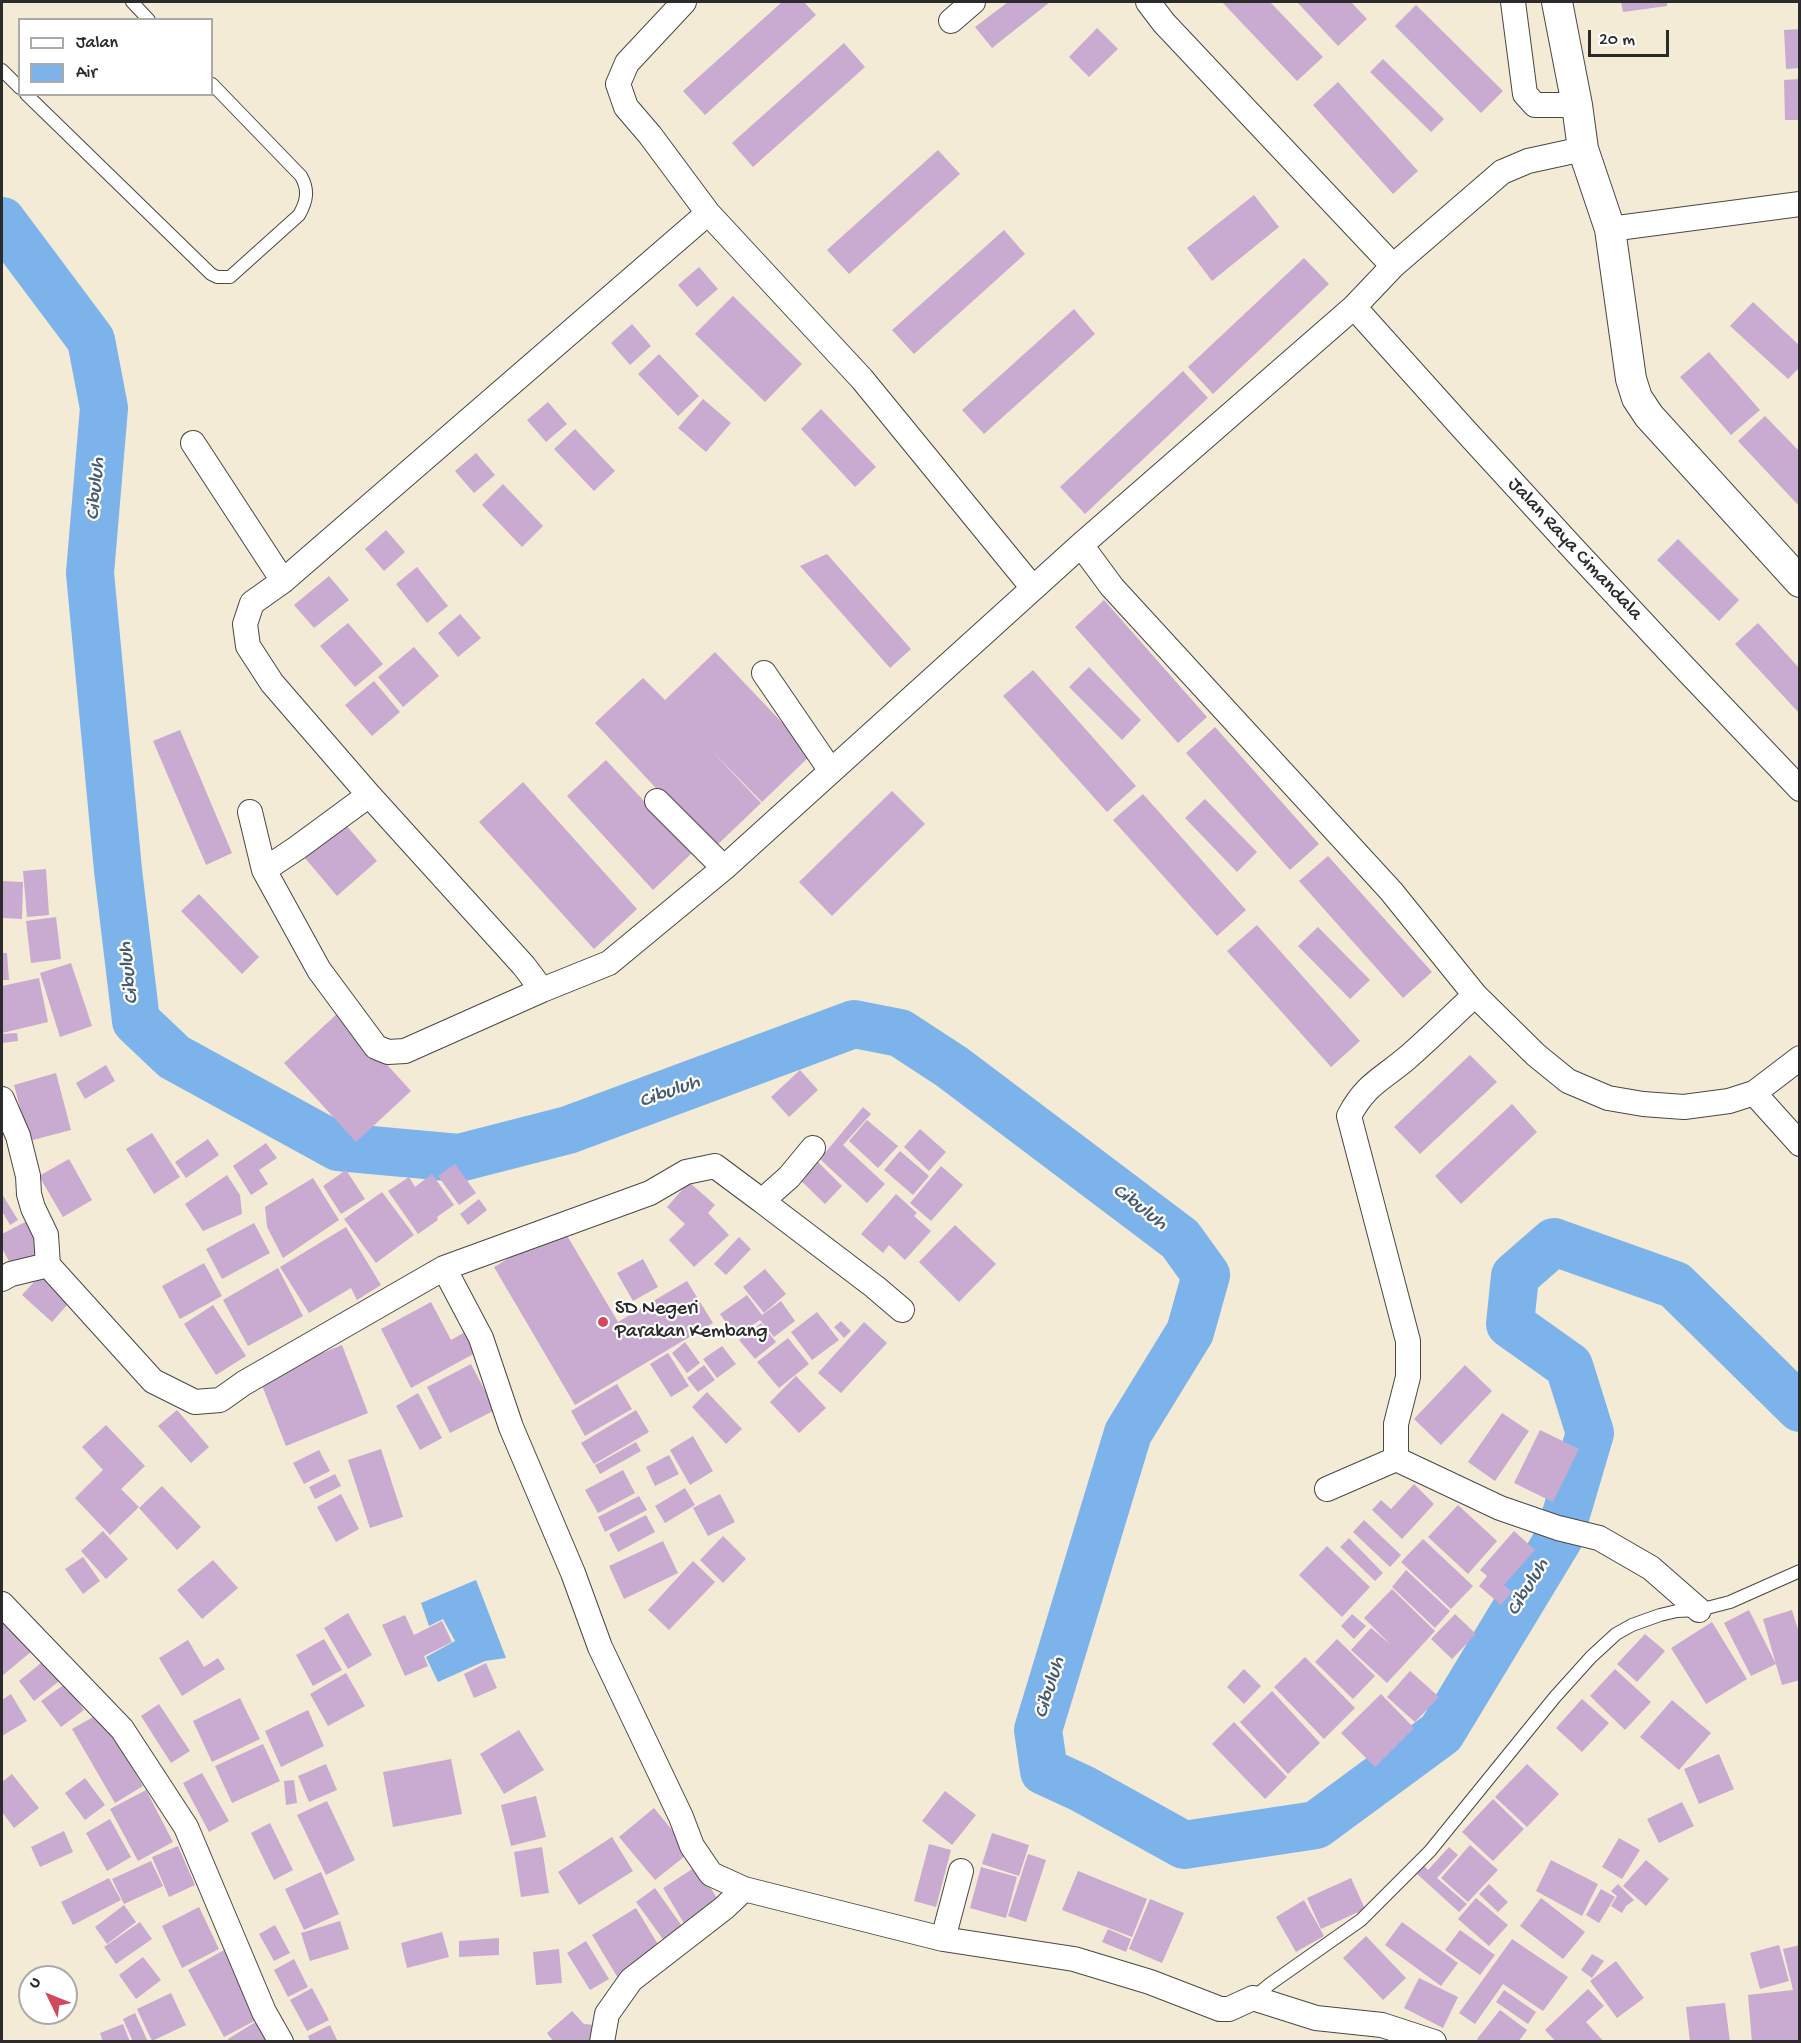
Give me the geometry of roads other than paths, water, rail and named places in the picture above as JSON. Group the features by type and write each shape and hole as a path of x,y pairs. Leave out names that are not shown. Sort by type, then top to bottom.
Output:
{"street":[{"path":"684,2 627,63 618,84 626,107 650,135 708,213 862,379 1033,588"},
{"path":"951,21 973,2"},
{"path":"1148,2 1164,23 1393,266"},
{"path":"1513,2 1525,94 1535,105 1577,105"},
{"path":"1557,2 1583,148 1610,229 1627,356 1637,398 1649,416 1800,582"},
{"path":"250,812 264,870 319,970 376,1047 388,1052 405,1051 609,963 724,868 1081,545 1354,307 1393,266 1502,172 1528,161 1583,148"},
{"path":"1610,229 1800,204"},
{"path":"542,990 524,966 369,795 272,683 248,646 245,624 252,603 283,581 708,213"},
{"name":"Jalan Raya Cimandala","path":"1354,307 1473,441 1609,588 1800,789"},
{"path":"193,443 283,581"},
{"path":"1081,545 1112,587 1391,891 1475,995 1536,1055 1568,1081 1608,1098 1643,1104 1684,1107 1729,1101 1754,1093 1800,1058"},
{"path":"764,674 831,771"},
{"path":"264,870 369,795"},
{"path":"657,801 724,868"},
{"path":"1396,1459 1396,1424 1408,1377 1408,1341 1349,1116 1356,1102 1371,1085 1405,1060 1475,995"},
{"path":"1754,1093 1800,1144"},
{"path":"2,1098 18,1136 33,1208 46,1235 48,1265 153,1381 195,1402 220,1400 244,1383 444,1268 650,1193 686,1172 715,1166 902,1310"},
{"path":"762,1201 789,1177 813,1149"},
{"path":"2,1279 11,1274 48,1265"},
{"path":"444,1268 481,1338 511,1427 573,1573 600,1647 692,1846 711,1874 744,1889 943,1939 1074,1959 1150,1982 1220,2009 1229,2009 1253,1998 1316,2018 1382,2025 1434,2042"},
{"path":"1327,1489 1396,1459 1500,1508 1558,1528 1599,1538 1651,1569 1700,1610"},
{"path":"2,1604 122,1729 186,1827 264,2012 281,2042"},
{"path":"943,1939 961,1871"},
{"path":"602,2042 608,2014 631,1980 724,1908 744,1889"}],"lane":[{"path":"132,2 147,18"},
{"path":"2,70 18,86"},
{"path":"28,96 211,274 225,278 230,277 299,215 304,207 307,192 301,176 213,85"},
{"path":"1253,1998 1361,1920 1430,1851 1555,1697 1603,1646 1632,1625 1677,1611 1700,1610 1730,1602 1800,1571"}],"water":[{"path":"476,1580 506,1658 485,1661 438,1682 426,1657 455,1641 443,1619 429,1626 421,1603"}],"waterway":[{"name":"Cibuluh","path":"2,221 91,340 104,408 90,573 118,870 136,1021 174,1057 338,1147 459,1158 568,1130 854,1024 900,1033 952,1067 1180,1239 1206,1275 1190,1332 1128,1433 1038,1730 1044,1771 1083,1789 1184,1845 1316,1825 1441,1733 1559,1538 1590,1433 1569,1366 1510,1324 1515,1276 1554,1242 1675,1285 1800,1408"}],"place":[{"name":"SD Negeri Parakan Kembang","path":"603,1322"}]}
